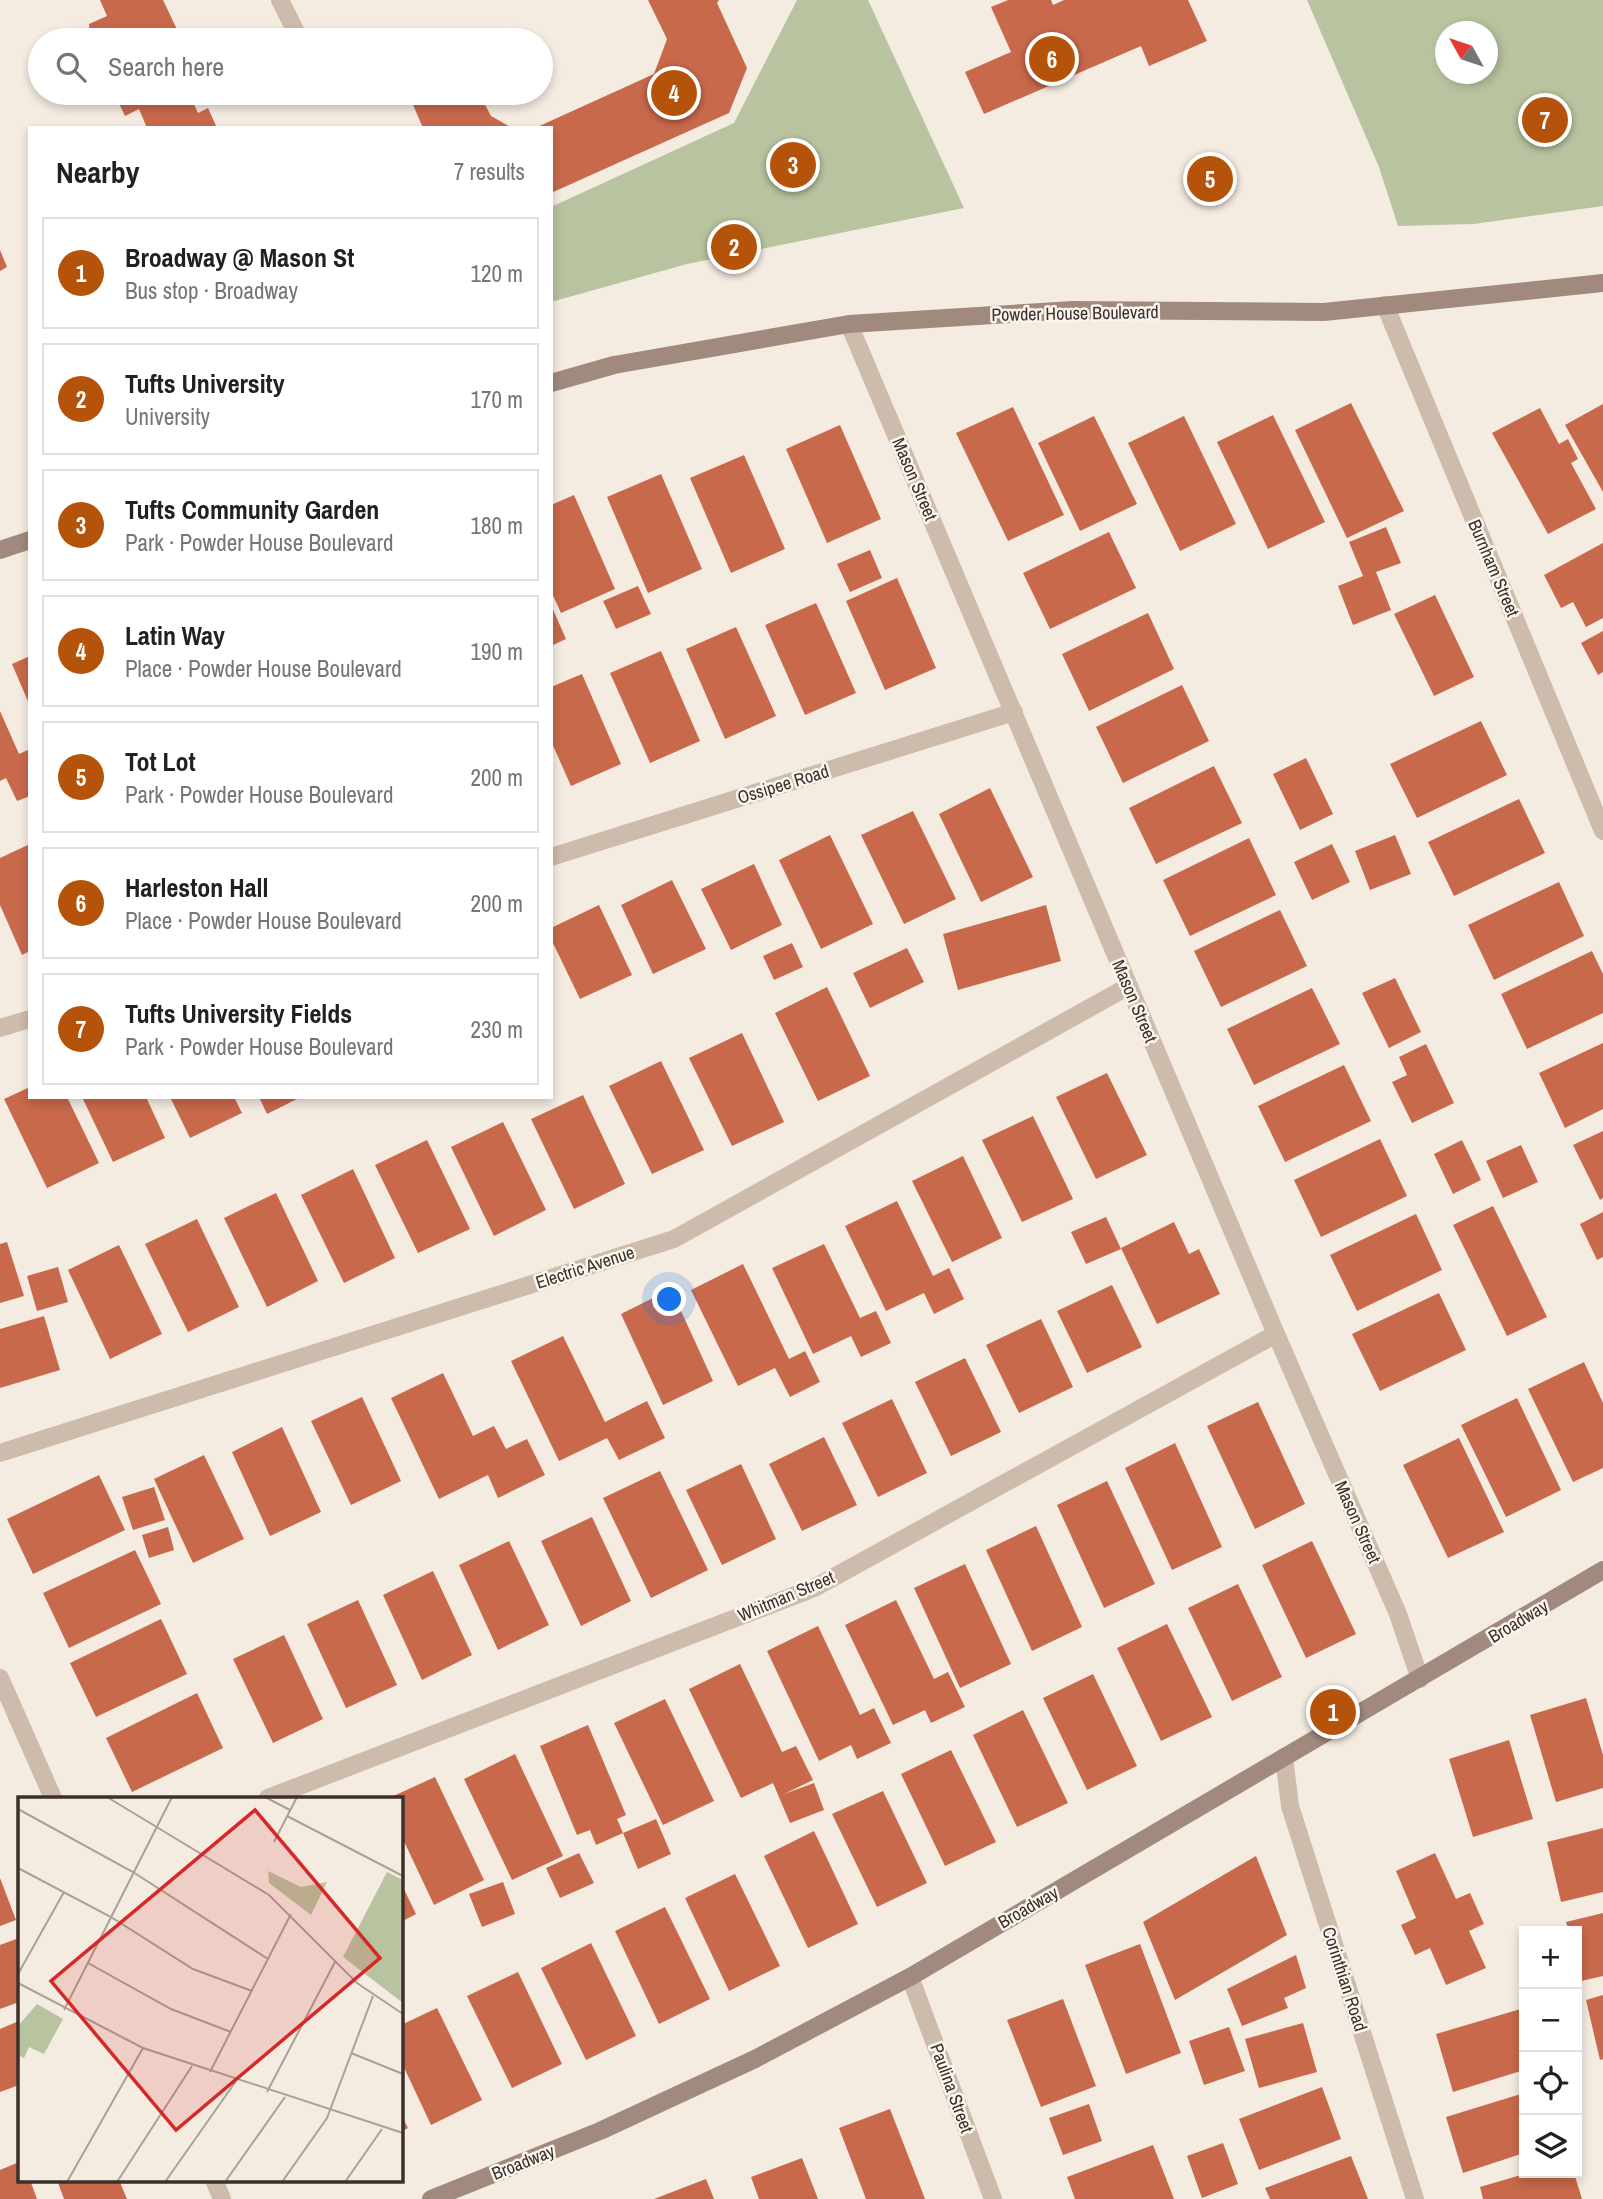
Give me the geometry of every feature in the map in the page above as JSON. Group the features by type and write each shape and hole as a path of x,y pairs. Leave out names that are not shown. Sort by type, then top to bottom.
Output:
{"main road":[{"name":"Powder House Boulevard","path":"553,382 614,365 849,324 1073,310 1324,312 1603,283"},
{"path":"0,550 28,541"},
{"name":"Broadway","path":"431,2199 600,2132 755,2059 910,1977 1603,1570"}],"street":[{"path":"280,0 294,28"},
{"name":"Burnham Street","path":"1385,305 1603,831"},
{"name":"Mason Street","path":"849,324 1276,1334 1398,1615 1420,1679"},
{"name":"Ossipee Road","path":"553,855 1014,712"},
{"name":"Electric Avenue","path":"0,1453 674,1239 1129,986"},
{"path":"0,1028 28,1020"},
{"name":"Whitman Street","path":"271,1797 814,1588 1276,1334"},
{"path":"0,1678 53,1797"},
{"name":"Corinthian Road","path":"1284,1757 1290,1806 1415,2199"},
{"name":"Paulina Street","path":"910,1977 993,2199"},
{"path":"215,2182 222,2199"}],"green space":[{"path":"797,0 868,0 964,208 687,264 553,301 553,206 734,123"},
{"path":"1307,0 1603,0 1603,206 1474,224 1398,226 1379,167"}],"building":[{"path":"100,0 163,0 176,28 89,28 89,24 107,16"},
{"path":"648,0 719,0 717,3 747,68 729,113 553,192 553,126 539,126 654,74 667,39"},
{"path":"1008,0 1051,0 1053,5 1064,0 1188,0 1207,41 1149,66 1141,46 984,114 965,72 1011,52 991,7"},
{"path":"120,105 194,105 198,113 208,108 216,126 146,126 139,109 125,116"},
{"path":"413,105 485,105 491,116 508,126 422,126"},
{"path":"0,250 7,267 0,271"},
{"path":"1351,403 1404,511 1347,538 1295,430"},
{"path":"1603,404 1603,492 1565,425"},
{"path":"1013,407 1064,515 1008,541 956,433"},
{"path":"1540,408 1559,444 1568,439 1578,459 1571,463 1596,509 1548,534 1492,433"},
{"path":"1273,415 1325,522 1268,549 1217,442"},
{"path":"1094,416 1137,504 1080,531 1038,443"},
{"path":"1184,416 1236,524 1180,551 1128,443"},
{"path":"840,425 881,519 827,543 786,449"},
{"path":"744,455 785,549 731,573 690,478"},
{"path":"661,474 702,569 648,593 607,497"},
{"path":"574,495 615,589 561,613 553,595 553,504"},
{"path":"1386,527 1401,563 1376,572 1391,610 1353,625 1338,586 1363,576 1349,542"},
{"path":"1109,532 1136,588 1050,629 1023,573"},
{"path":"1603,543 1603,618 1586,627 1573,602 1561,608 1544,575"},
{"path":"870,550 882,578 850,592 837,564"},
{"path":"897,578 936,668 885,690 846,601"},
{"path":"638,586 651,614 616,629 603,601"},
{"path":"1435,595 1474,677 1434,696 1394,614"},
{"path":"816,603 856,693 805,715 765,625"},
{"path":"553,610 566,639 553,645"},
{"path":"1148,613 1174,669 1089,711 1062,654"},
{"path":"736,627 776,716 725,739 686,649"},
{"path":"1603,631 1603,672 1598,675 1581,643"},
{"path":"661,651 700,741 650,763 610,673"},
{"path":"28,657 28,701 12,664"},
{"path":"582,674 621,764 571,786 553,746 553,686"},
{"path":"1182,685 1209,741 1123,783 1096,727"},
{"path":"0,711 19,754 28,750 28,797 17,801 6,778 0,781"},
{"path":"1481,721 1507,775 1417,818 1390,764"},
{"path":"1306,758 1333,814 1300,830 1273,774"},
{"path":"1214,766 1242,823 1156,864 1129,808"},
{"path":"990,788 1033,877 981,902 939,814"},
{"path":"1519,799 1545,853 1454,896 1428,842"},
{"path":"913,811 956,899 904,924 861,835"},
{"path":"830,835 873,924 821,949 779,860"},
{"path":"1395,835 1411,874 1370,890 1355,851"},
{"path":"1249,838 1276,895 1190,936 1163,880"},
{"path":"1332,844 1350,882 1312,900 1294,862"},
{"path":"28,845 28,952 22,955 0,905 0,858"},
{"path":"754,864 782,925 731,950 701,889"},
{"path":"672,880 706,949 653,974 621,905"},
{"path":"1559,882 1584,936 1494,980 1468,925"},
{"path":"599,905 632,975 580,999 553,943 553,927"},
{"path":"1046,905 1061,961 958,990 943,934"},
{"path":"1280,910 1307,966 1221,1007 1194,951"},
{"path":"792,943 803,967 774,980 763,956"},
{"path":"907,948 924,982 870,1008 853,973"},
{"path":"1592,951 1603,974 1603,1013 1527,1049 1501,994"},
{"path":"1395,978 1421,1032 1389,1048 1362,993"},
{"path":"827,987 870,1076 818,1101 775,1013"},
{"path":"1312,988 1340,1044 1254,1085 1227,1029"},
{"path":"742,1033 784,1122 732,1146 689,1058"},
{"path":"1603,1043 1603,1109 1565,1128 1539,1073"},
{"path":"1426,1044 1454,1103 1412,1123 1392,1082 1407,1075 1399,1057"},
{"path":"661,1061 704,1150 652,1174 609,1086"},
{"path":"1344,1065 1371,1121 1285,1162 1258,1106"},
{"path":"1107,1073 1147,1155 1096,1179 1056,1097"},
{"path":"28,1088 28,1099 68,1099 99,1163 47,1188 4,1099"},
{"path":"583,1095 625,1184 574,1209 531,1119"},
{"path":"83,1099 147,1099 165,1138 113,1162"},
{"path":"171,1099 235,1099 242,1113 190,1138"},
{"path":"260,1099 297,1099 267,1114"},
{"path":"1033,1116 1073,1199 1022,1222 982,1140"},
{"path":"503,1122 546,1210 494,1236 451,1147"},
{"path":"1603,1131 1603,1198 1600,1200 1573,1145"},
{"path":"1380,1139 1407,1196 1321,1237 1294,1180"},
{"path":"427,1140 470,1229 418,1253 375,1165"},
{"path":"1462,1140 1481,1180 1453,1194 1434,1154"},
{"path":"1521,1145 1538,1182 1503,1198 1486,1161"},
{"path":"963,1156 1002,1238 952,1262 912,1181"},
{"path":"353,1169 395,1258 344,1283 301,1195"},
{"path":"276,1193 318,1281 267,1307 224,1218"},
{"path":"897,1201 933,1276 949,1268 964,1299 934,1314 924,1293 886,1311 845,1226"},
{"path":"1493,1206 1547,1317 1507,1336 1453,1225"},
{"path":"1603,1212 1603,1257 1597,1260 1580,1224"},
{"path":"1416,1214 1442,1270 1357,1311 1330,1255"},
{"path":"1106,1217 1121,1249 1086,1264 1071,1232"},
{"path":"197,1219 239,1307 188,1332 145,1244"},
{"path":"1174,1222 1189,1254 1199,1249 1220,1294 1157,1324 1121,1248"},
{"path":"7,1242 24,1296 0,1303 0,1244"},
{"path":"824,1244 860,1318 876,1311 891,1343 861,1357 851,1336 813,1354 772,1268"},
{"path":"119,1245 162,1334 110,1359 68,1270"},
{"path":"743,1264 789,1359 805,1351 820,1382 790,1397 775,1368 738,1386 691,1290"},
{"path":"58,1267 68,1302 37,1311 27,1276"},
{"path":"1112,1285 1142,1347 1087,1373 1057,1311"},
{"path":"671,1289 713,1381 663,1405 621,1314"},
{"path":"1439,1293 1466,1350 1380,1391 1352,1334"},
{"path":"44,1316 60,1370 0,1388 0,1329"},
{"path":"1041,1319 1073,1387 1019,1413 986,1345"},
{"path":"563,1336 605,1422 647,1401 665,1438 619,1460 607,1438 559,1461 511,1361"},
{"path":"965,1358 1001,1432 951,1456 915,1382"},
{"path":"1584,1362 1603,1403 1603,1468 1573,1482 1528,1389"},
{"path":"443,1373 473,1436 494,1426 506,1449 527,1439 545,1475 498,1498 488,1475 439,1499 391,1398"},
{"path":"362,1397 401,1481 351,1505 311,1421"},
{"path":"1517,1398 1561,1490 1506,1517 1461,1425"},
{"path":"892,1399 927,1473 878,1497 842,1423"},
{"path":"1258,1402 1305,1504 1255,1529 1207,1426"},
{"path":"282,1427 321,1512 270,1536 232,1452"},
{"path":"824,1437 857,1505 802,1531 769,1464"},
{"path":"1459,1438 1504,1532 1448,1558 1403,1465"},
{"path":"1175,1443 1222,1547 1172,1570 1125,1468"},
{"path":"204,1455 244,1539 193,1563 154,1479"},
{"path":"741,1464 776,1539 722,1565 686,1490"},
{"path":"660,1471 708,1570 651,1598 603,1498"},
{"path":"99,1475 125,1530 33,1574 7,1519"},
{"path":"1107,1481 1155,1584 1104,1608 1057,1505"},
{"path":"154,1487 165,1520 133,1530 122,1497"},
{"path":"592,1517 631,1601 581,1626 541,1541"},
{"path":"1036,1526 1082,1627 1032,1651 986,1550"},
{"path":"168,1527 174,1550 149,1558 142,1535"},
{"path":"509,1541 549,1625 498,1650 459,1565"},
{"path":"1312,1541 1356,1634 1306,1658 1262,1565"},
{"path":"135,1550 161,1604 69,1648 43,1593"},
{"path":"965,1564 1011,1664 960,1688 914,1588"},
{"path":"433,1571 472,1655 422,1680 383,1595"},
{"path":"1238,1584 1282,1677 1232,1701 1188,1608"},
{"path":"358,1600 397,1685 346,1708 307,1624"},
{"path":"896,1600 934,1679 948,1672 965,1707 931,1723 925,1710 893,1725 845,1625"},
{"path":"161,1619 187,1674 96,1717 70,1663"},
{"path":"1167,1624 1212,1717 1161,1741 1117,1648"},
{"path":"818,1626 860,1715 874,1708 891,1743 857,1759 851,1745 819,1761 767,1651"},
{"path":"284,1635 323,1719 273,1743 233,1659"},
{"path":"740,1664 782,1752 796,1746 813,1780 784,1794 814,1783 824,1810 790,1823 773,1783 741,1798 689,1689"},
{"path":"1093,1674 1137,1766 1087,1790 1043,1698"},
{"path":"197,1693 223,1748 132,1792 106,1738"},
{"path":"1586,1698 1603,1755 1603,1788 1556,1802 1530,1715"},
{"path":"665,1699 714,1801 663,1825 614,1723"},
{"path":"1023,1710 1068,1803 1017,1827 973,1735"},
{"path":"588,1725 626,1815 617,1819 623,1833 596,1845 590,1830 577,1835 540,1746"},
{"path":"1509,1740 1533,1819 1473,1837 1449,1759"},
{"path":"951,1750 996,1842 945,1866 901,1774"},
{"path":"515,1754 563,1856 512,1880 464,1779"},
{"path":"435,1777 484,1880 434,1905 402,1837 402,1797 391,1797"},
{"path":"883,1791 927,1883 877,1907 832,1814"},
{"path":"656,1819 671,1854 638,1869 623,1833"},
{"path":"1603,1828 1603,1892 1561,1902 1547,1842"},
{"path":"814,1831 858,1924 808,1948 764,1856"},
{"path":"579,1853 594,1883 560,1898 546,1868"},
{"path":"1435,1853 1456,1899 1470,1893 1484,1924 1469,1931 1486,1968 1446,1985 1430,1948 1415,1955 1401,1925 1416,1918 1396,1871"},
{"path":"1256,1856 1287,1935 1175,2000 1143,1922"},
{"path":"735,1874 780,1966 729,1991 685,1898"},
{"path":"0,1878 16,1920 0,1926"},
{"path":"503,1882 515,1914 482,1927 469,1894"},
{"path":"402,1885 416,1914 402,1921"},
{"path":"665,1907 710,1999 659,2024 615,1931"},
{"path":"1603,1913 1603,1976 1582,1981 1582,1926 1567,1926 1566,1922"},
{"path":"18,1938 18,2002 0,2009 0,1945"},
{"path":"591,1943 636,2036 586,2060 541,1968"},
{"path":"1140,1944 1181,2053 1126,2074 1085,1965"},
{"path":"1296,1955 1306,1988 1284,1998 1288,2008 1242,2026 1227,1989"},
{"path":"518,1972 562,2064 512,2088 467,1996"},
{"path":"1603,1995 1603,2059 1600,2060 1586,2000"},
{"path":"1063,1999 1096,2086 1041,2107 1007,2020"},
{"path":"437,2008 482,2100 431,2125 402,2063 402,2025"},
{"path":"1519,2009 1519,2072 1453,2092 1436,2034"},
{"path":"18,2021 18,2085 0,2092 0,2029"},
{"path":"1303,2023 1317,2072 1259,2088 1245,2039"},
{"path":"1229,2027 1245,2071 1204,2085 1189,2041"},
{"path":"1322,2087 1341,2139 1259,2170 1239,2119"},
{"path":"1519,2095 1519,2155 1463,2173 1446,2117"},
{"path":"1089,2104 1102,2141 1063,2155 1049,2118"},
{"path":"890,2109 925,2199 866,2199 839,2128"},
{"path":"402,2116 408,2128 402,2131"},
{"path":"1223,2143 1238,2184 1202,2198 1187,2156"},
{"path":"1153,2145 1174,2199 1075,2199 1067,2177"},
{"path":"1351,2156 1368,2199 1270,2199 1265,2188"},
{"path":"802,2158 818,2199 759,2199 751,2177"},
{"path":"18,2162 18,2182 31,2182 37,2199 0,2199 0,2170"},
{"path":"1519,2176 1519,2178 1576,2178 1582,2199 1483,2199 1480,2187"},
{"path":"706,2179 714,2199 654,2199"},
{"path":"58,2182 120,2182 127,2199 64,2199"}],"place":[{"name":"Harleston Hall","path":"1052,59"},
{"name":"Latin Way","path":"674,93"},
{"name":"Tufts University Fields","path":"1545,120"},
{"name":"Tufts Community Garden","path":"793,165"},
{"name":"Tot Lot","path":"1210,179"},
{"name":"Tufts University","path":"734,247"},
{"name":"Broadway @ Mason St","path":"1333,1712"}]}
